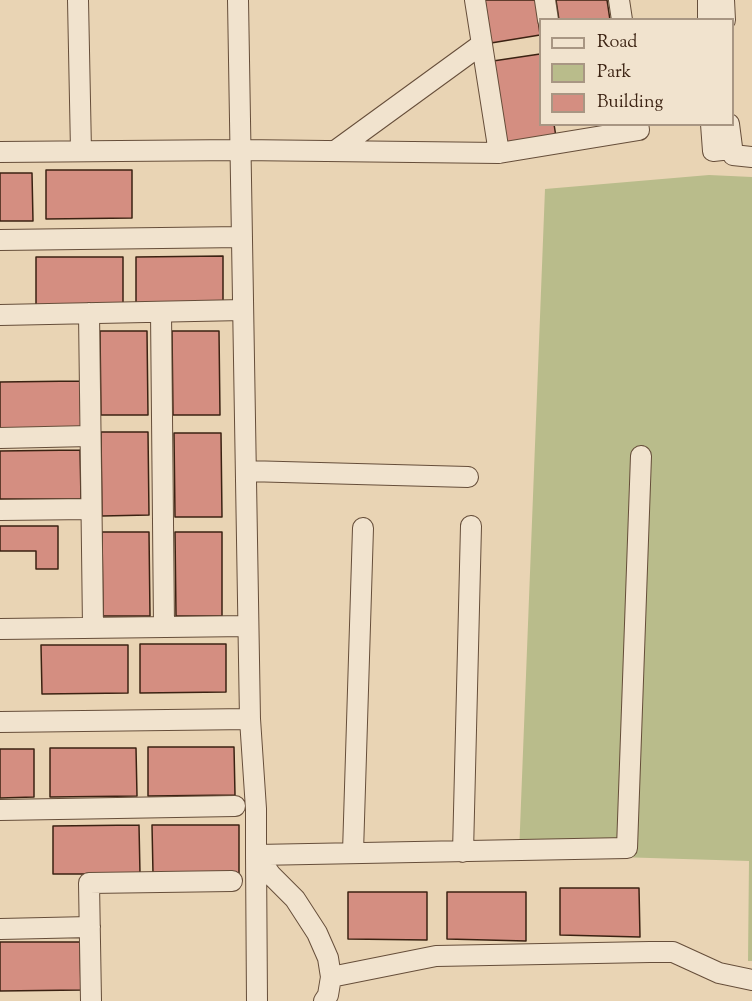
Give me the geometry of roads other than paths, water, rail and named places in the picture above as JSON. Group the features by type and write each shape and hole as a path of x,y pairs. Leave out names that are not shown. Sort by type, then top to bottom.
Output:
{"street":[{"path":"78,0 81,151"},
{"path":"238,0 250,719 256,809 257,1001"},
{"path":"475,0 499,153"},
{"path":"545,0 548,18"},
{"path":"619,0 622,18"},
{"path":"708,0 708,18"},
{"path":"724,0 725,18"},
{"path":"335,151 482,44"},
{"path":"0,152 240,150 499,153 567,133 639,130 638,126"},
{"path":"711,126 712,151 731,149"},
{"path":"729,126 733,156 752,157"},
{"path":"0,240 242,237"},
{"path":"0,315 243,310"},
{"path":"161,312 164,627"},
{"path":"88,313 93,628"},
{"path":"0,438 90,436"},
{"path":"256,855 627,848 641,456"},
{"path":"246,471 468,477"},
{"path":"0,510 91,509"},
{"path":"463,852 471,526"},
{"path":"353,852 363,528"},
{"path":"0,629 248,626"},
{"path":"0,722 250,719"},
{"path":"0,810 235,806"},
{"path":"256,855 271,875 295,899 328,958 331,977 328,995 324,1001"},
{"path":"91,1001 89,883 232,881"},
{"path":"0,928 90,927"},
{"path":"331,977 436,956 674,952 719,973 752,980"}]}
